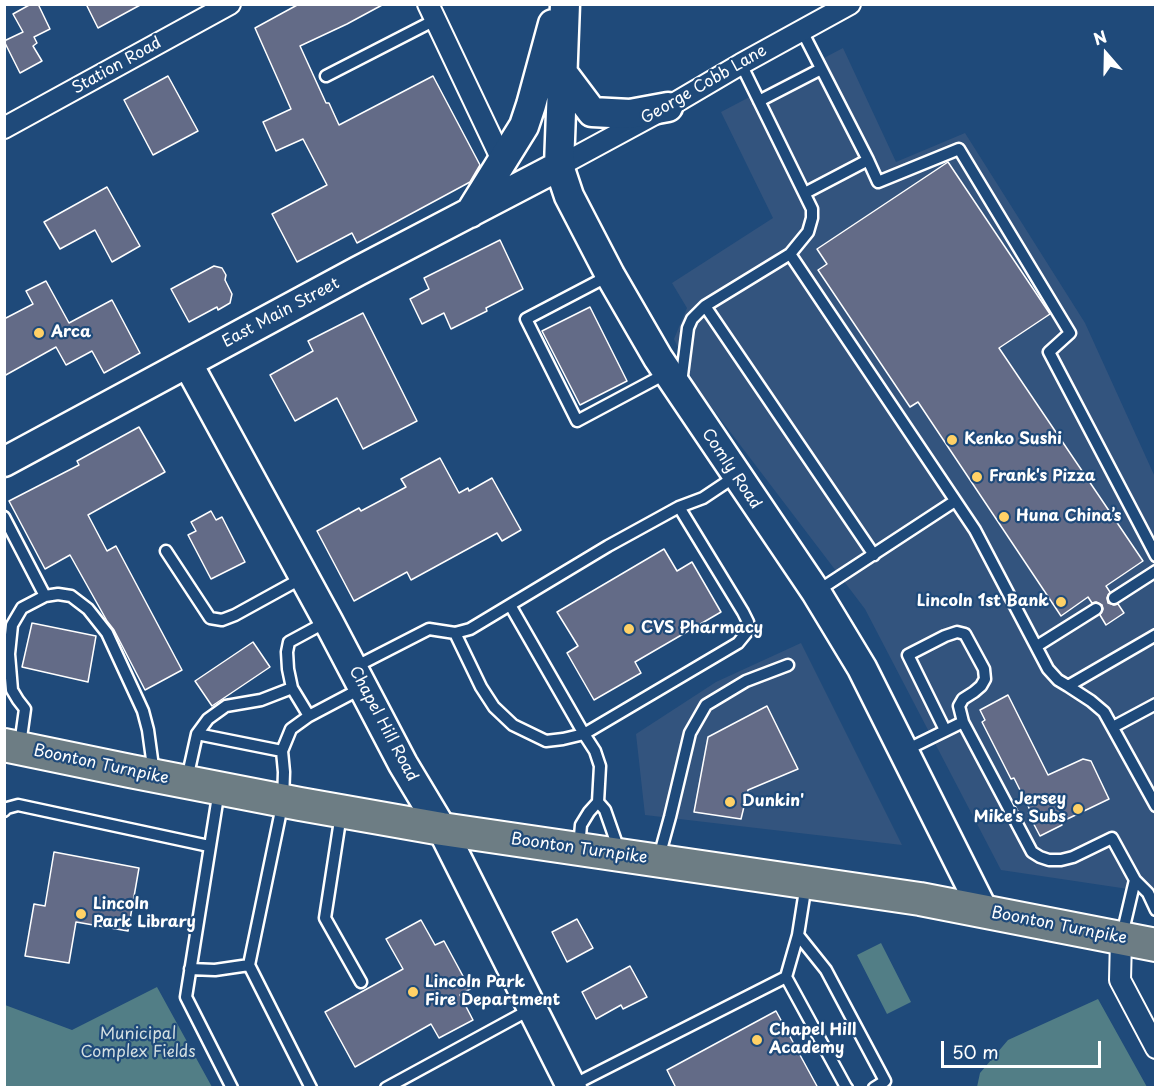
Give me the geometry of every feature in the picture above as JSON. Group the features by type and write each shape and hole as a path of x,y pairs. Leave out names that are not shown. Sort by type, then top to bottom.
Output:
{"main road":[{"path":"470,214 524,126 558,4"},
{"name":"Comly Road","path":"565,4 559,166 569,196 610,275 674,382 816,592 862,668 984,912"},
{"path":"562,72 592,112 630,114 668,107"},
{"name":"East Main Street","path":"4,462 559,166"},
{"name":"Chapel Hill Road","path":"188,364 403,764 442,829 572,1087"},
{"name":"Boonton Turnpike","path":"12,746 186,783 442,829 920,899 1155,945"}],"street":[{"name":"Station Road","path":"4,128 230,4"},
{"name":"George Cobb Lane","path":"559,166 849,4"},
{"path":"432,12 502,160"},
{"path":"1121,939 1120,980 1155,1048"}],"lane":[{"path":"326,75 432,12"},
{"path":"802,31 878,182 959,149 1070,333 1049,352 1155,556"},
{"path":"610,275 526,319 577,421 674,382 692,319 705,306 790,254 808,232 812,209 741,64"},
{"path":"759,101 821,69"},
{"path":"805,193 868,160"},
{"path":"790,254 975,530 1048,669 1058,680 1092,701 1104,712 1155,806"},
{"path":"705,306 874,555"},
{"path":"311,1088 249,965 283,801 282,751 291,729 357,678 429,629 455,633 470,629 608,546 679,507 703,498 736,476"},
{"path":"816,592 955,501"},
{"path":"455,633 494,707 513,725 546,741 563,740 584,734 738,643 747,632 748,622 743,612 679,507"},
{"path":"4,517 45,596"},
{"path":"166,551 210,618 222,620 235,615 304,577"},
{"path":"1114,598 1155,571"},
{"path":"12,746 25,708 12,690 10,678 9,654 12,625 22,608 45,596 58,594 71,597 88,609 107,633 143,711 154,776"},
{"path":"510,605 595,751 600,766 598,802 581,825 579,849"},
{"path":"1037,646 1096,609"},
{"path":"309,716 292,688 287,661 289,642 328,621"},
{"path":"945,730 908,655 957,632 965,634 984,669 985,679 981,686 963,699 959,706 963,722 1032,852 1049,860 1061,860 1112,838 1135,880 1148,893 1155,910"},
{"path":"1068,686 1155,635"},
{"path":"658,861 690,733 706,705 746,681 788,665"},
{"path":"186,783 197,734 208,718 225,706 261,700 292,688"},
{"path":"1113,727 1155,704"},
{"path":"904,751 963,722"},
{"path":"197,734 282,751"},
{"path":"219,789 186,996 232,1088"},
{"path":"598,802 605,810 621,855"},
{"path":"4,812 7,808 18,805 209,846"},
{"path":"341,811 325,918 361,982"},
{"path":"1121,939 1135,880"},
{"path":"807,882 798,935 786,977 847,1088"},
{"path":"798,935 826,970 885,1081 874,1088"},
{"path":"190,969 215,970 249,965"},
{"path":"572,1087 786,977"},
{"path":"386,1088 532,1008"}],"shaded area":[{"path":"843,48 896,162 965,133 1085,323 1155,477 1155,893 1001,870 865,609 696,387 674,339 687,308 672,283 773,218 721,112"},
{"path":"801,643 902,845 645,815 636,734 716,682"}],"green space":[{"path":"881,943 911,1002 887,1014 857,955"},
{"name":"Municipal Complex Fields","path":"157,987 212,1087 5,1087 5,1005 72,1030"},
{"path":"1098,999 1147,1087 977,1087 980,1073 1008,1040"}],"building":[{"path":"31,4 38,4 50,29 34,37 37,43 33,46 42,61 20,73 4,41 23,32 13,14"},
{"path":"86,4 142,4 98,28"},
{"path":"299,4 384,4 300,46 326,103 329,103 339,125 433,76 480,165 470,182 357,243 352,233 297,262 272,214 327,185 303,139 276,151 263,122 291,109 255,28"},
{"path":"168,76 198,131 153,155 124,100"},
{"path":"948,162 1050,314 999,348 1143,561 1106,586 1110,592 1107,598 1108,603 1118,604 1124,613 1106,625 1100,615 1102,605 1092,603 1088,597 1061,616 918,402 910,407 818,270 827,264 817,249"},
{"path":"107,187 140,246 112,262 95,230 60,249 44,222"},
{"path":"500,240 523,289 451,329 444,313 422,324 410,299 429,289 424,278"},
{"path":"214,266 222,268 226,275 225,280 232,294 230,303 218,310 217,307 189,322 171,289"},
{"name":"Arca","path":"46,281 69,323 112,300 140,353 104,373 92,351 66,365 56,347 4,376 4,319 33,304 26,291"},
{"path":"590,307 627,381 580,405 542,331"},
{"path":"363,313 417,421 363,449 337,398 295,421 270,375 313,351 308,341"},
{"path":"139,427 165,472 88,515 107,551 116,546 182,670 145,690 114,630 70,555 45,569 9,501 79,465 77,461"},
{"path":"440,458 459,493 468,488 469,491 492,478 521,530 502,541 497,533 411,580 407,572 354,601 317,531 359,508 361,511 406,487 401,479"},
{"path":"211,511 216,520 222,517 245,562 211,579 188,535 196,531 191,522"},
{"name":"CVS Pharmacy","path":"664,549 677,571 692,562 721,612 635,662 641,673 594,700 567,653 578,646 557,612"},
{"path":"32,623 96,636 88,682 22,667"},
{"path":"253,642 270,667 212,706 195,681"},
{"path":"1008,695 1048,775 1083,759 1091,761 1109,799 1061,822 1062,825 1040,836 1014,778 1011,779 982,722 985,720 980,710"},
{"path":"767,706 798,769 748,790 741,819 694,812 708,737"},
{"name":"Lincoln Park Library","path":"54,852 139,868 128,931 76,922 69,963 25,956 34,904 45,906"},
{"path":"577,919 593,948 567,962 552,932"},
{"name":"Lincoln Park Fire Department","path":"421,920 435,945 444,941 470,989 460,995 473,1020 439,1038 431,1024 355,1067 325,1012 403,969 386,939"},
{"path":"630,966 647,997 623,1009 621,1005 596,1019 582,992"},
{"name":"Chapel Hill Academy","path":"776,1011 818,1088 676,1088 667,1070"}],"place":[{"name":"Arca","path":"39,333"},
{"name":"Kenko Sushi","path":"952,440"},
{"name":"Frank's Pizza","path":"977,477"},
{"name":"Huna China’s","path":"1004,517"},
{"name":"Lincoln 1st Bank","path":"1061,602"},
{"name":"CVS Pharmacy","path":"629,629"},
{"name":"Dunkin'","path":"730,802"},
{"name":"Jersey Mike's Subs","path":"1078,809"},
{"name":"Lincoln Park Library","path":"81,914"},
{"name":"Lincoln Park Fire Department","path":"413,992"},
{"name":"Chapel Hill Academy","path":"757,1040"}]}
